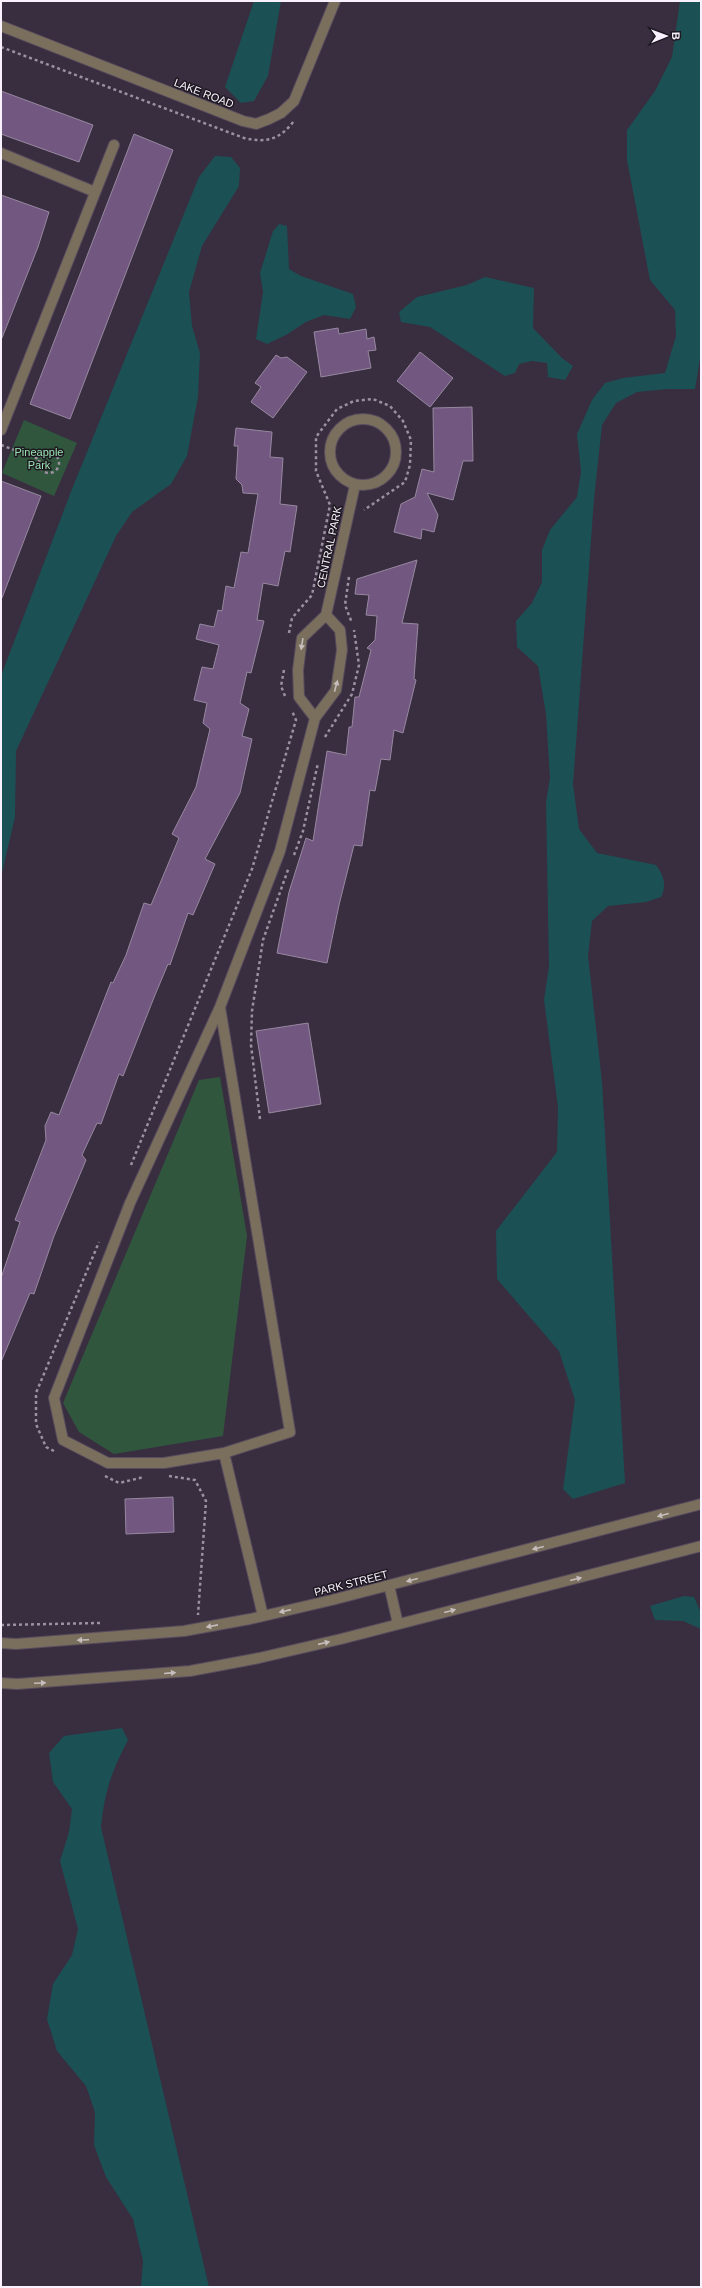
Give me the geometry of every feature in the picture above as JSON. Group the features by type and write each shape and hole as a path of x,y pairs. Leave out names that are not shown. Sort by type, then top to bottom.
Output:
{"street":[{"name":"LAKE ROAD","path":"1,26 243,122 256,124 281,113 294,101 335,1"},
{"path":"1,430 114,144"},
{"path":"1,152 95,192"},
{"path":"360,418 372,419 389,430 394,439 396,460 385,478 376,483 355,484 344,480 336,471 331,461 330,449 333,438 339,428 349,421 360,418"},
{"name":"CENTRAL PARK","path":"326,616 355,484"},
{"path":"220,1007 290,1432 224,1453 164,1463 108,1463 63,1440 54,1398 130,1203 220,1007 280,851 315,718 336,690 342,650 340,630 326,616 302,638 298,670 299,697 315,718"},
{"path":"224,1453 263,1616"},
{"name":"PARK STREET","path":"1,1643 16,1644 106,1639 176,1632 263,1616 389,1586 701,1504"},
{"path":"1,1683 16,1684 100,1679 190,1671 259,1658 701,1546"},
{"path":"389,1586 398,1624"}],"path":[{"path":"1,445 39,459"},
{"path":"46,453 55,455 59,460 57,470 51,473 45,472 40,468 39,459 46,453"}],"green space":[{"name":"Pineapple Park","path":"24,420 77,443 54,496 2,473"},
{"path":"220,1077 247,1236 223,1436 114,1454 79,1432 63,1403 199,1080"}],"shaded area":[{"path":"254,1 281,1 268,76 254,101 241,103 225,87"},
{"path":"680,1 701,1 701,353 695,389 668,389 637,392 616,403 602,425 594,499 573,784 579,829 597,853 656,865 663,877 664,888 661,897 646,902 608,906 592,921 588,956 602,1082 625,1483 573,1499 563,1489 575,1400 559,1351 497,1279 496,1231 557,1152 558,1107 544,1000 549,966 546,803 550,778 546,714 538,666 517,647 516,621 532,603 542,582 542,550 550,530 577,497 581,472 577,434 592,400 605,383 623,378 665,373 676,336 675,310 650,280 627,160 627,130 655,91 672,57"},
{"path":"215,156 231,157 240,168 239,186 202,246 189,292 192,326 200,353 198,397 187,456 171,484 132,512 116,536 16,751 15,817 1,877 1,676 72,489 199,177"},
{"path":"279,224 287,226 289,269 301,276 353,294 356,307 350,319 324,315 306,322 286,335 267,344 256,339 263,292 260,273 273,231"},
{"path":"485,277 534,288 533,328 562,358 573,366 565,380 548,377 547,363 532,361 519,364 515,373 505,376 430,327 401,322 399,312 417,297 467,285"},
{"path":"684,1596 694,1597 701,1613 701,1629 683,1621 655,1620 650,1606"},
{"path":"122,1728 128,1740 117,1762 110,1782 101,1827 209,2287 141,2287 143,2261 133,2219 106,2177 94,2145 95,2112 86,2086 57,2051 47,2019 53,1984 72,1955 78,1929 60,1861 69,1832 72,1809 53,1782 49,1753 64,1736"}],"building":[{"path":"1,91 93,125 79,162 1,134"},
{"path":"134,134 173,150 70,419 30,404"},
{"path":"1,195 49,212 38,247 2,338"},
{"path":"338,328 339,334 366,329 367,339 374,337 376,350 368,351 371,368 321,377 314,332"},
{"path":"420,352 453,378 430,407 397,381"},
{"path":"276,355 281,358 287,357 307,372 273,418 251,402 261,387 255,383"},
{"path":"472,407 473,461 463,461 453,500 427,493 438,515 434,532 422,529 421,539 394,532 401,504 415,497 422,469 434,472 433,408"},
{"path":"236,428 272,432 270,457 283,458 280,504 297,506 290,552 285,551 278,586 263,583 257,620 264,621 251,673 247,672 240,703 249,709 242,736 252,739 240,793 205,859 215,864 193,915 188,913 170,965 168,964 123,1076 119,1074 101,1124 97,1123 82,1155 86,1160 54,1236 34,1294 30,1293 1,1362 1,1278 20,1222 15,1220 46,1140 45,1126 51,1112 59,1115 111,982 113,983 126,955 144,903 151,905 179,838 172,834 196,787 210,729 203,723 207,703 194,700 202,667 213,669 219,645 196,639 200,624 214,627 218,610 222,611 226,586 234,588 241,552 248,553 258,494 243,493 242,485 236,479 238,446 234,446"},
{"path":"1,481 41,496 2,598 1,597"},
{"path":"417,560 402,623 418,624 414,679 416,680 403,733 394,730 390,760 381,759 375,791 370,790 362,846 354,845 339,905 327,963 277,953 289,892 306,838 313,841 327,751 346,755 349,727 352,727 355,697 359,697 371,650 367,648 375,640 377,616 366,615 369,595 355,594 357,579"},
{"path":"308,1023 321,1104 269,1113 256,1031"},
{"path":"173,1497 174,1532 126,1534 125,1499"}]}
